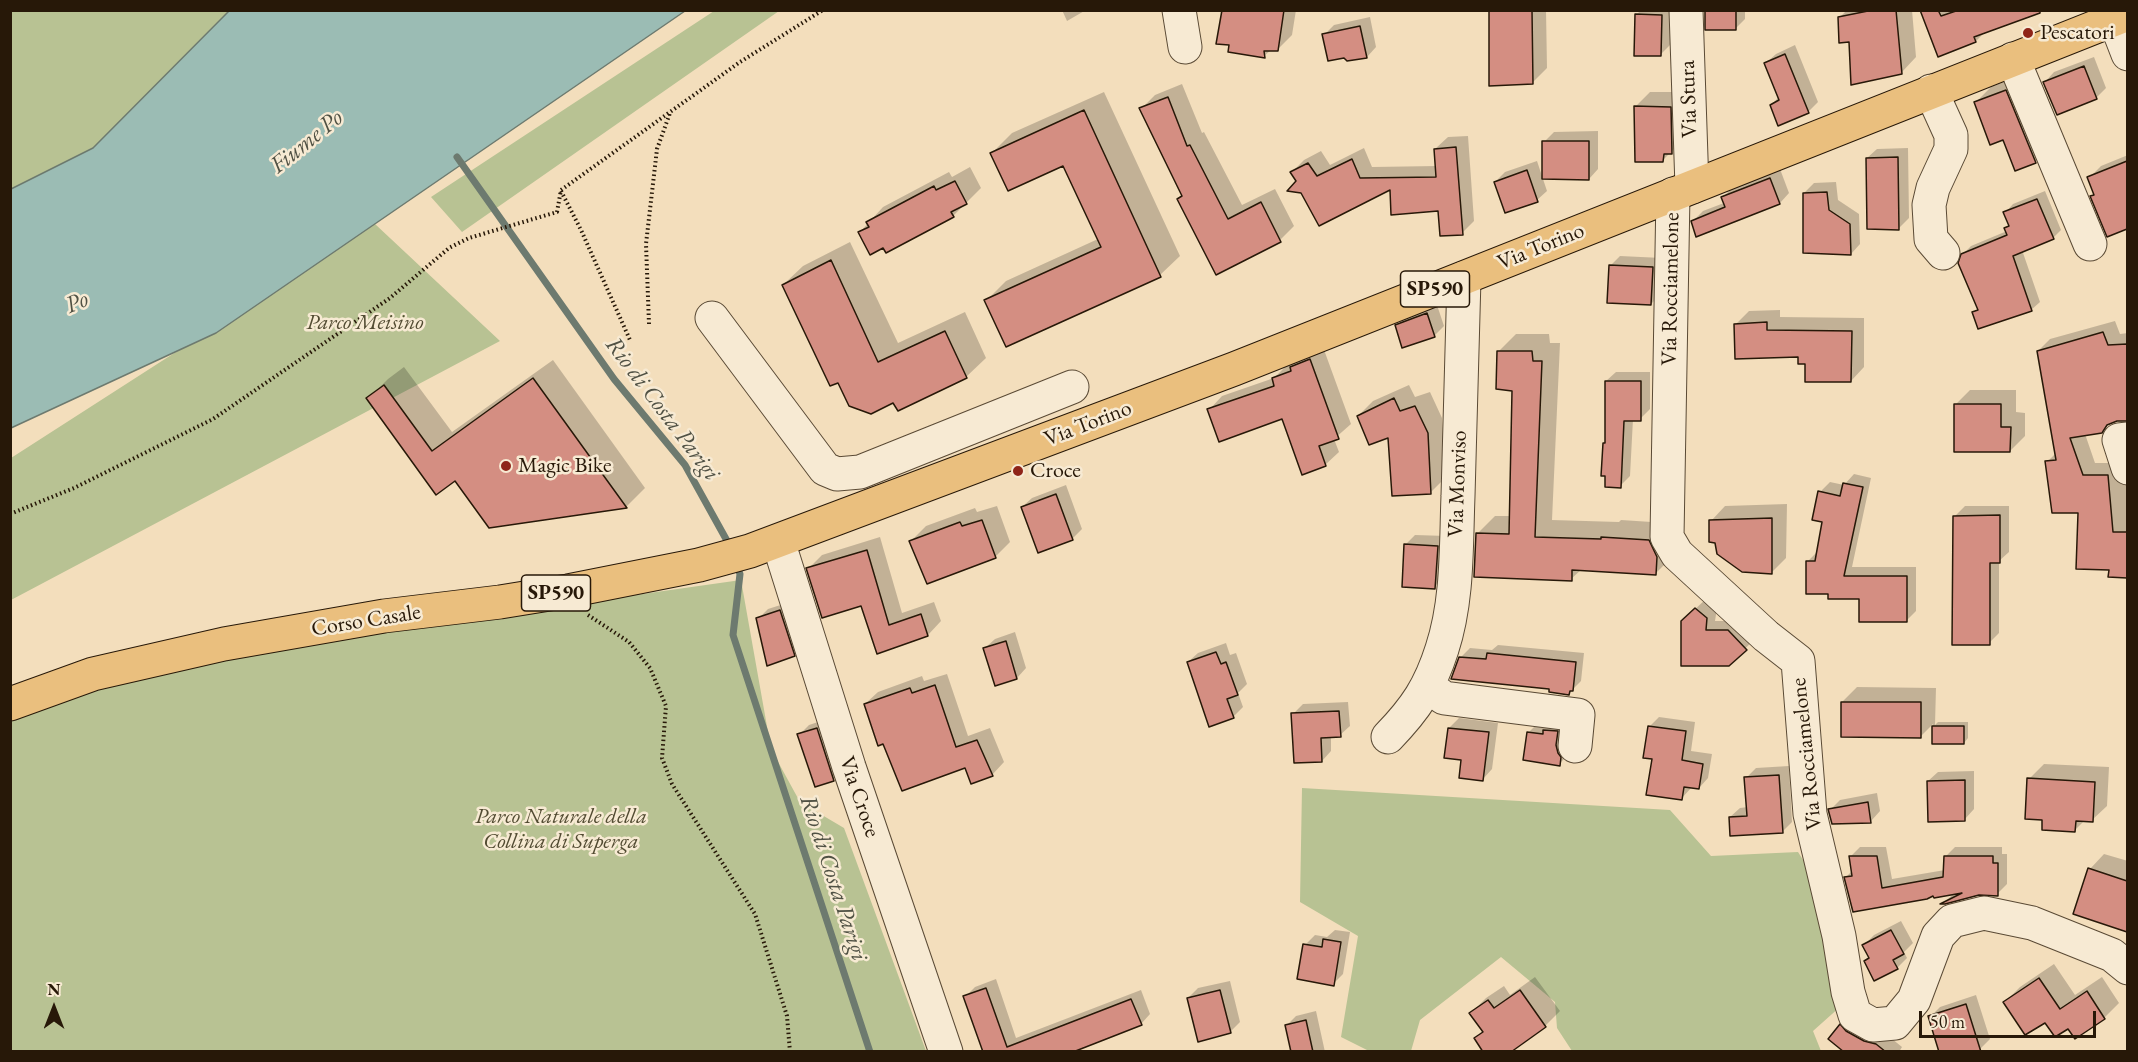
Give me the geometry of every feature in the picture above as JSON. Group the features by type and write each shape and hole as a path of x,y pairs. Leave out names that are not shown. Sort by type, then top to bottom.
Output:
{"main road":[{"name":"Via Torino","path":"751,550 1234,369 2013,60 2118,15"},
{"name":"Corso Casale","path":"10,704 93,674 224,644 384,616 568,591 751,550"}],"street":[{"path":"1179,10 1185,47"},
{"name":"Via Stura","path":"1682,190 1686,10"},
{"path":"2118,15 2127,54"},
{"path":"2013,60 2090,244"},
{"path":"1931,91 1951,135 1951,149 1933,188 1929,205 1931,239 1943,254"},
{"name":"Via Rocciamelone","path":"1682,190 1667,537 1677,554 1766,636 1798,661 1810,814 1839,936 1848,992 1855,1015 1873,1025 1895,1023 1914,1000 1938,936 1953,921 1984,913 2032,923 2112,955 2127,968"},
{"name":"Via Monviso","path":"1388,736 1411,713 1428,686 1442,649 1452,612 1464,278"},
{"path":"712,318 786,426 825,469 837,474 860,472 1072,387"},
{"path":"989,421 1004,456"},
{"path":"2127,439 2119,440 2127,468"},
{"name":"Via Croce","path":"751,550 849,767 946,1052"},
{"path":"1428,686 1444,698 1578,715 1575,746"}],"path":[{"path":"10,514 74,488 213,419 390,298 449,248 469,238 557,212 561,190 741,62 823,10"},
{"path":"650,324 646,244 657,149 670,112"},
{"path":"561,190 630,340"},
{"path":"568,591 574,603 587,615 629,642 650,668 666,706 662,758 672,784 755,914 787,1016 790,1052"}],"green space":[{"path":"11,11 229,11 93,148 11,189"},
{"path":"714,11 779,11 462,232 431,197"},
{"name":"Parco Meisino","path":"375,224 500,341 11,600 11,458"},
{"name":"Parco Naturale della Collina di Superga","path":"741,580 771,749 800,802 844,828 926,1051 11,1051 10,717 105,684 346,636"},
{"path":"1302,788 1670,810 1711,856 1798,852 1848,931 1841,1006 1813,1031 1821,1051 1572,1051 1557,1028 1555,1002 1501,957 1420,1020 1411,1051 1369,1051 1341,1037 1358,936 1300,902"}],"water":[{"path":"229,11 685,11 216,333 11,428 11,189 93,148"}],"building":[{"path":"1222,10 1284,10 1278,51 1264,51 1265,58 1228,52 1229,45 1216,44"},
{"path":"1489,10 1532,10 1533,84 1489,86"},
{"path":"1705,10 1736,10 1736,30 1705,30"},
{"path":"1873,10 1896,10 1902,74 1851,85 1849,42 1839,43 1838,17"},
{"path":"1920,10 1938,10 1941,16 1959,10 2040,10 2040,13 1974,37 1976,42 1938,57"},
{"path":"1635,14 1662,15 1661,56 1634,56"},
{"path":"1360,26 1367,58 1328,61 1322,34"},
{"path":"1785,54 1809,113 1778,126 1770,105 1779,100 1764,63"},
{"path":"2084,66 2097,99 2057,115 2043,82"},
{"path":"2006,90 2036,163 2015,171 2003,140 1990,145 1974,102"},
{"path":"1168,97 1187,146 1190,145 1228,219 1261,202 1281,242 1216,275 1177,199 1182,196 1139,108"},
{"path":"1634,106 1671,107 1672,154 1664,154 1663,162 1635,162"},
{"path":"1084,110 1161,277 1006,347 984,300 1101,247 1063,166 1008,191 990,153"},
{"path":"1542,141 1589,141 1589,180 1542,179"},
{"path":"1456,147 1463,235 1440,236 1438,211 1391,215 1390,190 1319,226 1301,193 1287,191 1296,181 1290,172 1308,163 1317,176 1352,159 1360,178 1436,177 1434,149"},
{"path":"1898,157 1899,230 1867,229 1866,158"},
{"path":"2127,161 2127,229 2107,237 2090,196 2094,195 2087,177"},
{"path":"1527,170 1538,202 1505,213 1494,182"},
{"path":"1770,178 1780,204 1696,237 1691,221 1725,207 1721,197"},
{"path":"955,181 967,204 951,212 954,217 886,253 883,248 870,255 858,232 869,227 866,222 934,186 936,190"},
{"path":"1827,192 1829,210 1850,224 1851,255 1803,253 1803,193"},
{"path":"2037,199 2054,239 2013,256 2032,311 1978,329 1972,312 1978,310 1958,263 1961,254 2007,235 2004,228 2009,226 2003,212"},
{"path":"831,260 878,362 945,331 967,378 898,411 893,403 871,414 849,406 838,383 830,386 782,285"},
{"path":"1609,265 1653,267 1651,305 1607,303"},
{"path":"1427,313 1435,337 1402,348 1395,325"},
{"path":"1767,322 1767,330 1852,331 1851,382 1805,382 1805,364 1798,364 1798,357 1735,359 1734,324"},
{"path":"2103,332 2108,345 2127,344 2127,421 2117,421 2107,425 2102,433 2070,438 2083,475 2108,475 2113,532 2127,532 2127,578 2108,577 2109,570 2076,569 2078,513 2052,513 2045,461 2056,460 2037,351"},
{"path":"1497,351 1532,351 1533,361 1542,361 1535,537 1649,540 1657,557 1656,575 1572,570 1572,581 1474,577 1476,533 1509,534 1512,391 1496,389"},
{"path":"1310,359 1339,439 1319,446 1326,466 1302,475 1282,419 1219,442 1207,409 1274,386 1272,378 1291,371 1290,367"},
{"name":"Magic Bike","path":"533,378 627,508 489,528 455,481 436,495 366,398 384,385 432,451"},
{"path":"1605,381 1641,381 1641,421 1624,421 1621,488 1605,487 1605,476 1601,476 1603,443 1605,443"},
{"path":"1394,398 1400,411 1415,406 1428,433 1431,494 1392,496 1388,438 1369,445 1357,416"},
{"path":"1954,404 2001,404 2001,427 2011,427 2010,452 1954,452"},
{"path":"1843,483 1863,487 1844,576 1907,576 1907,622 1859,622 1859,599 1828,599 1828,594 1806,594 1806,561 1815,561 1822,522 1812,520 1818,491 1840,496"},
{"path":"1056,494 1073,540 1038,553 1021,507"},
{"path":"2000,515 2000,563 1990,563 1990,645 1952,645 1953,516"},
{"path":"1772,518 1772,574 1742,572 1717,554 1715,543 1709,542 1709,520"},
{"path":"982,520 996,558 927,584 909,541 960,522 962,526"},
{"path":"1404,544 1438,546 1435,589 1402,587"},
{"path":"867,550 889,625 921,614 928,636 877,654 861,606 822,618 806,568"},
{"path":"1695,608 1707,618 1706,630 1728,630 1747,650 1729,666 1681,666 1681,621"},
{"path":"780,610 795,656 767,666 756,618"},
{"path":"1006,641 1017,679 995,686 983,648"},
{"path":"1216,652 1221,664 1226,662 1238,695 1227,699 1234,718 1209,727 1187,662"},
{"path":"1487,653 1576,662 1573,691 1570,691 1569,695 1549,692 1549,689 1451,679 1459,657 1486,659"},
{"path":"935,685 956,747 977,740 993,776 971,784 965,768 902,791 883,744 878,746 864,704 910,688 912,693"},
{"path":"1841,702 1921,702 1921,738 1841,737"},
{"path":"1339,711 1341,737 1321,738 1322,762 1294,763 1291,713"},
{"path":"1648,726 1686,731 1682,760 1703,764 1699,789 1684,787 1682,800 1646,795 1652,759 1643,758"},
{"path":"1932,726 1964,726 1964,744 1932,744"},
{"path":"817,728 834,781 815,787 797,734"},
{"path":"1448,728 1489,732 1483,781 1459,778 1461,760 1444,758"},
{"path":"1543,730 1558,731 1556,745 1561,757 1560,766 1523,760 1527,732 1543,734"},
{"path":"1779,775 1783,833 1730,836 1729,817 1747,816 1744,777"},
{"path":"2027,778 2095,782 2093,822 2076,821 2075,832 2042,830 2042,820 2025,819"},
{"path":"1965,780 1965,821 1928,822 1927,781"},
{"path":"1868,802 1871,823 1832,824 1828,809"},
{"path":"1849,856 1877,856 1882,888 1943,877 1944,856 1993,856 1993,863 1998,863 1998,896 1979,895 1940,904 1962,893 1934,898 1933,896 1853,912 1844,877 1852,876"},
{"path":"2088,868 2127,881 2127,932 2073,914"},
{"path":"1891,930 1904,954 1893,960 1898,969 1874,981 1864,961 1869,958 1862,945"},
{"path":"1323,939 1341,942 1334,986 1297,979 1303,944 1322,947"},
{"path":"2039,978 2060,1009 2087,991 2105,1019 2075,1039 2068,1029 2055,1037 2045,1023 2025,1035 2003,1002"},
{"path":"986,988 1007,1047 1131,999 1142,1025 1073,1052 983,1052 963,996"},
{"path":"1220,990 1231,1033 1198,1042 1187,998"},
{"path":"1520,990 1546,1027 1511,1052 1483,1052 1474,1038 1483,1032 1469,1013 1488,1000 1494,1008"},
{"path":"1966,1004 1981,1052 1939,1052 1928,1016"},
{"path":"1306,1020 1313,1052 1291,1052 1285,1025"},
{"path":"1840,1024 1846,1031 1864,1041 1876,1044 1886,1052 1844,1052 1828,1039"}],"waterway":[{"name":"Rio di Costa Parigi","path":"457,157 614,379 685,465 731,548"},
{"name":"Rio di Costa Parigi","path":"736,564 740,574 733,635 870,1052"}],"place":[{"name":"Pescatori","path":"2028,33"},
{"name":"Magic Bike","path":"506,466"},
{"name":"Croce","path":"1018,471"}],"water label":[{"name":"Fiume Po","path":"307,142"},
{"name":"Po","path":"77,303"}]}
